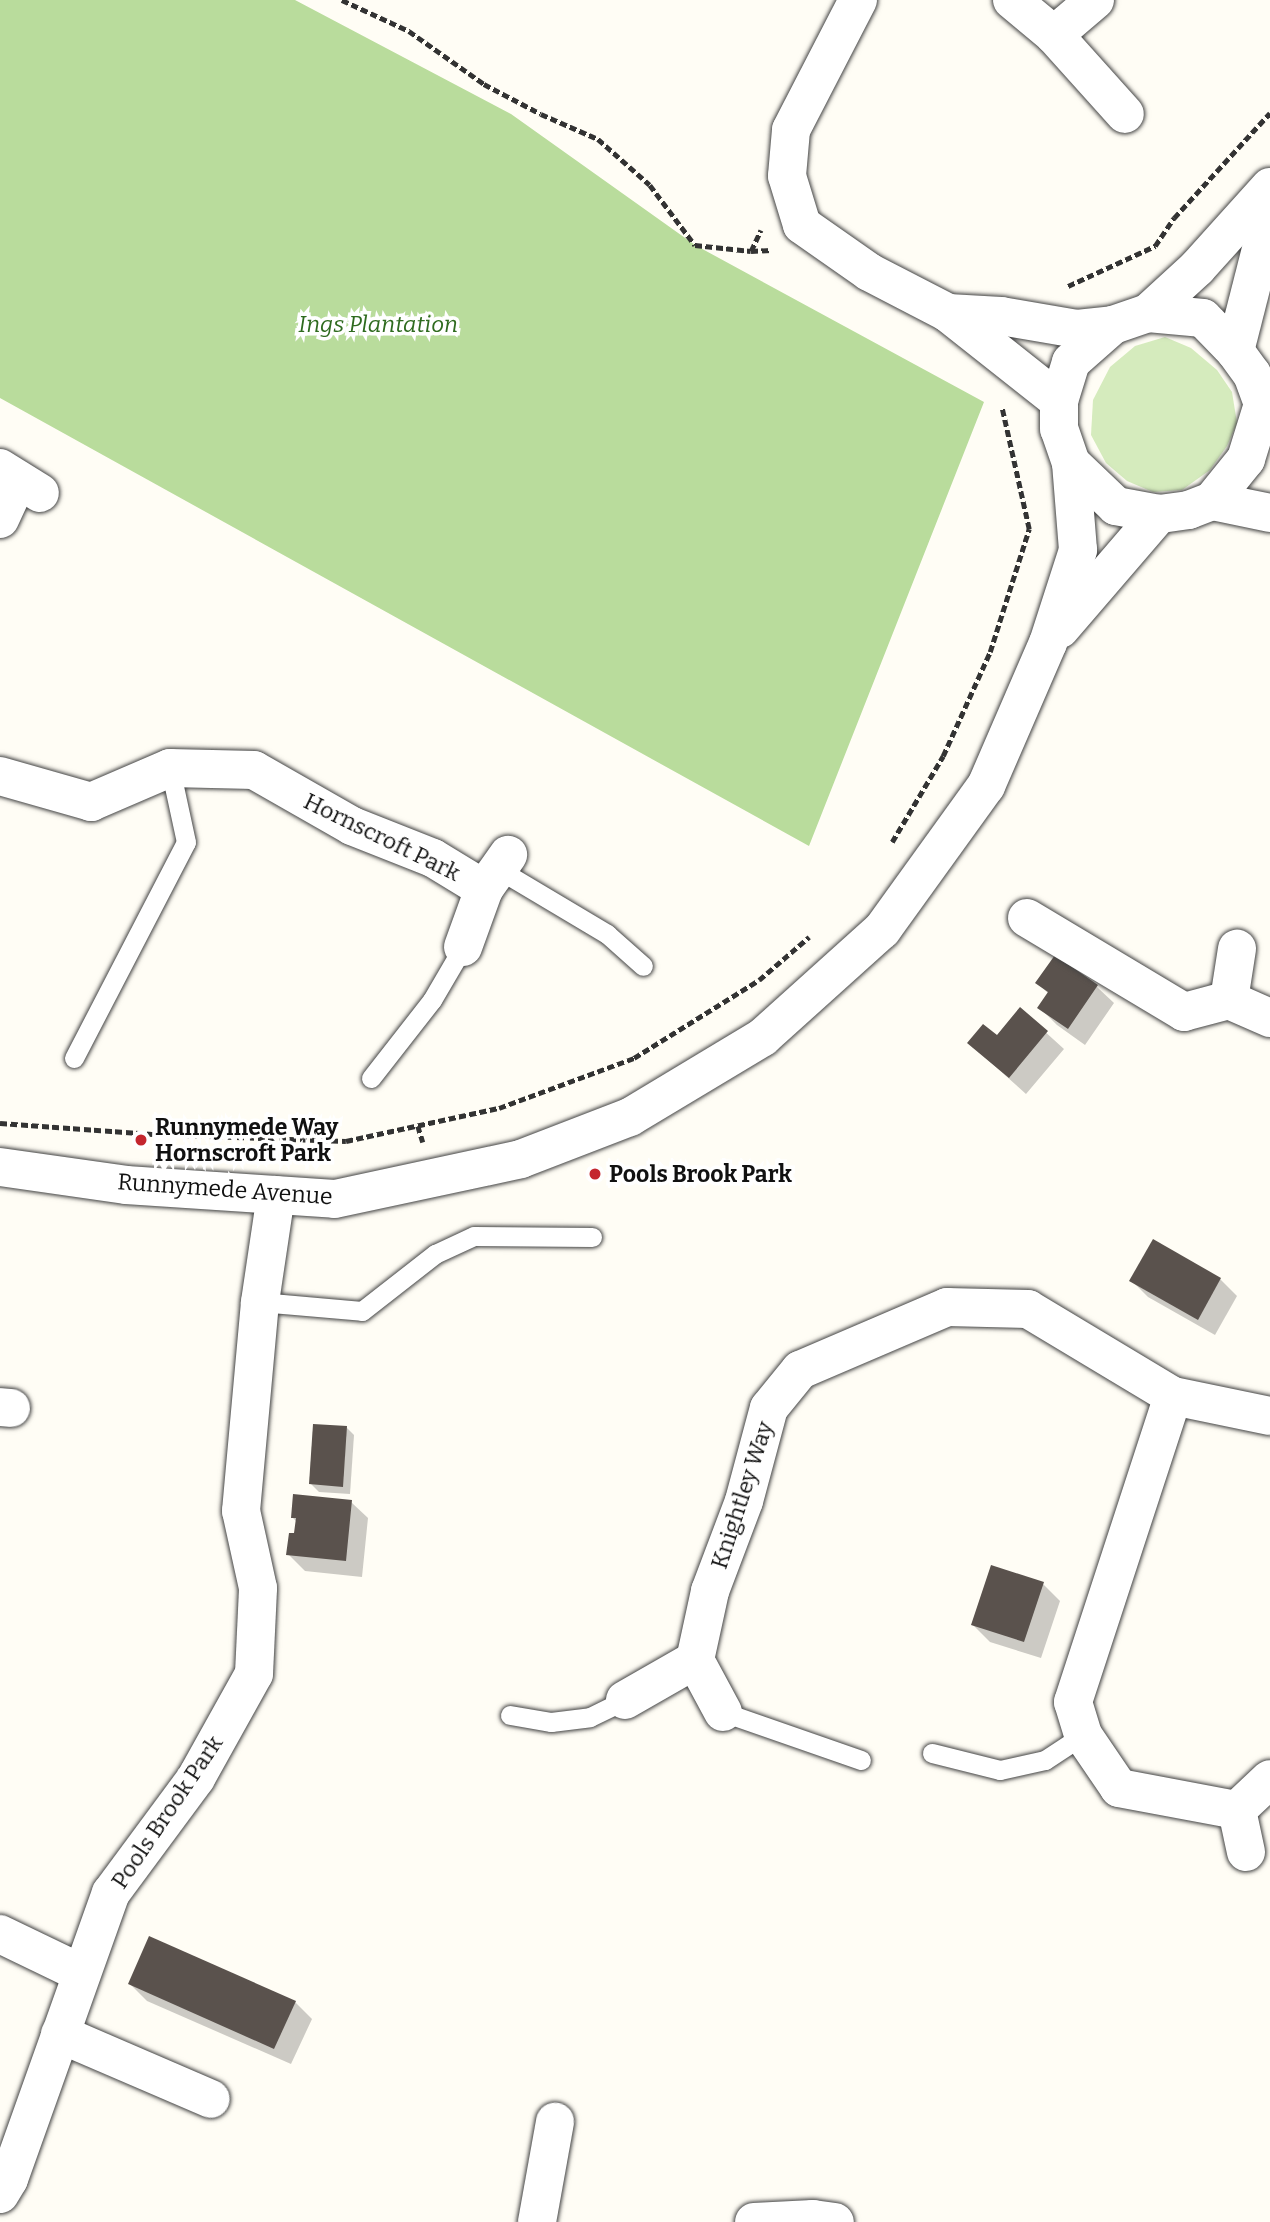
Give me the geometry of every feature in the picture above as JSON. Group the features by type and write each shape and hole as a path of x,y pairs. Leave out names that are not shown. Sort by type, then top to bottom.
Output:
{"street":[{"path":"858,0 791,130 787,176 802,225 869,272 948,313 1059,401"},
{"path":"1012,0 1054,35 1125,114"},
{"path":"1054,35 1095,0"},
{"path":"948,313 1001,316 1077,329 1113,325 1148,313 1197,268 1270,187"},
{"path":"1235,351 1270,214"},
{"path":"1113,325 1071,362 1059,401 1059,429 1071,463 1116,506 1159,514 1189,510 1212,501 1246,459 1266,409 1252,374 1235,351 1203,318 1148,313"},
{"name":"Runnymede Avenue","path":"0,1167 126,1185 335,1199 521,1159 630,1116 763,1037 881,930 986,786 1048,643 1078,550 1071,463"},
{"path":"0,519 20,480"},
{"path":"1212,501 1270,513"},
{"name":"Runnymede Avenue","path":"1048,643 1159,514"},
{"name":"Hornscroft Park","path":"0,776 91,802 170,768 254,771 352,826 433,858 497,871 463,947"},
{"path":"1027,918 1184,1012 1229,1000 1270,1018"},
{"path":"1229,1000 1237,949"},
{"name":"Pools Brook Park","path":"0,2194 9,2179 111,1893 196,1778 254,1674 258,1588 241,1511 260,1302 276,1195"},
{"name":"Knightley Way","path":"695,1660 710,1591 744,1501 769,1408 800,1370 947,1307 1028,1309 1173,1396 1270,1416"},
{"path":"1173,1396 1073,1702 1083,1735 1119,1788 1237,1810"},
{"path":"625,1700 695,1660 723,1712"},
{"path":"1237,1810 1270,1779"},
{"path":"1237,1810 1247,1852"},
{"path":"0,1934 81,1973"},
{"path":"60,2034 211,2099"},
{"path":"541,2222 555,2122"},
{"path":"754,2222 813,2219 835,2222"}],"lane":[{"path":"74,1058 186,842 170,768"},
{"path":"497,871 607,934 643,966"},
{"path":"372,1078 432,1000 463,947"},
{"path":"260,1302 362,1311 435,1254 474,1236 592,1237"},
{"path":"510,1715 551,1722 590,1717 625,1700"},
{"path":"723,1712 861,1760"},
{"path":"932,1753 1000,1770 1045,1760 1083,1735"}],"path":[{"path":"342,0 409,31 495,90 598,139 650,185 695,245 751,251 765,220"},
{"path":"1155,246 1174,218 1270,113"},
{"path":"891,845 943,756 990,652 1029,529 999,395"},
{"path":"0,1123 153,1134 346,1140 499,1108 634,1058 759,980 812,935"}],"green space":[{"name":"Ings Plantation","path":"0,0 295,0 511,114 695,245 984,402 809,846 0,398"},
{"path":"1165,337 1191,348 1217,370 1232,392 1237,423 1227,446 1210,470 1182,490 1153,492 1127,481 1106,463 1091,435 1093,400 1110,367 1135,346"}],"building":[{"path":"1055,955 1098,985 1068,1029 1037,1008 1048,992 1035,983"},
{"path":"1020,1007 1048,1031 1009,1078 967,1043 983,1024 997,1035"},
{"path":"1153,1239 1221,1278 1198,1320 1129,1281"},
{"path":"313,1424 347,1426 343,1487 309,1484"},
{"path":"293,1494 352,1500 346,1561 286,1555 289,1533 294,1533 296,1518 291,1518"},
{"path":"991,1565 1044,1582 1024,1642 971,1625"},
{"path":"149,1936 296,2001 274,2049 128,1984"}],"place":[{"name":"Runnymede Way Hornscroft Park","path":"141,1140"},
{"name":"Pools Brook Park","path":"595,1174"}]}
